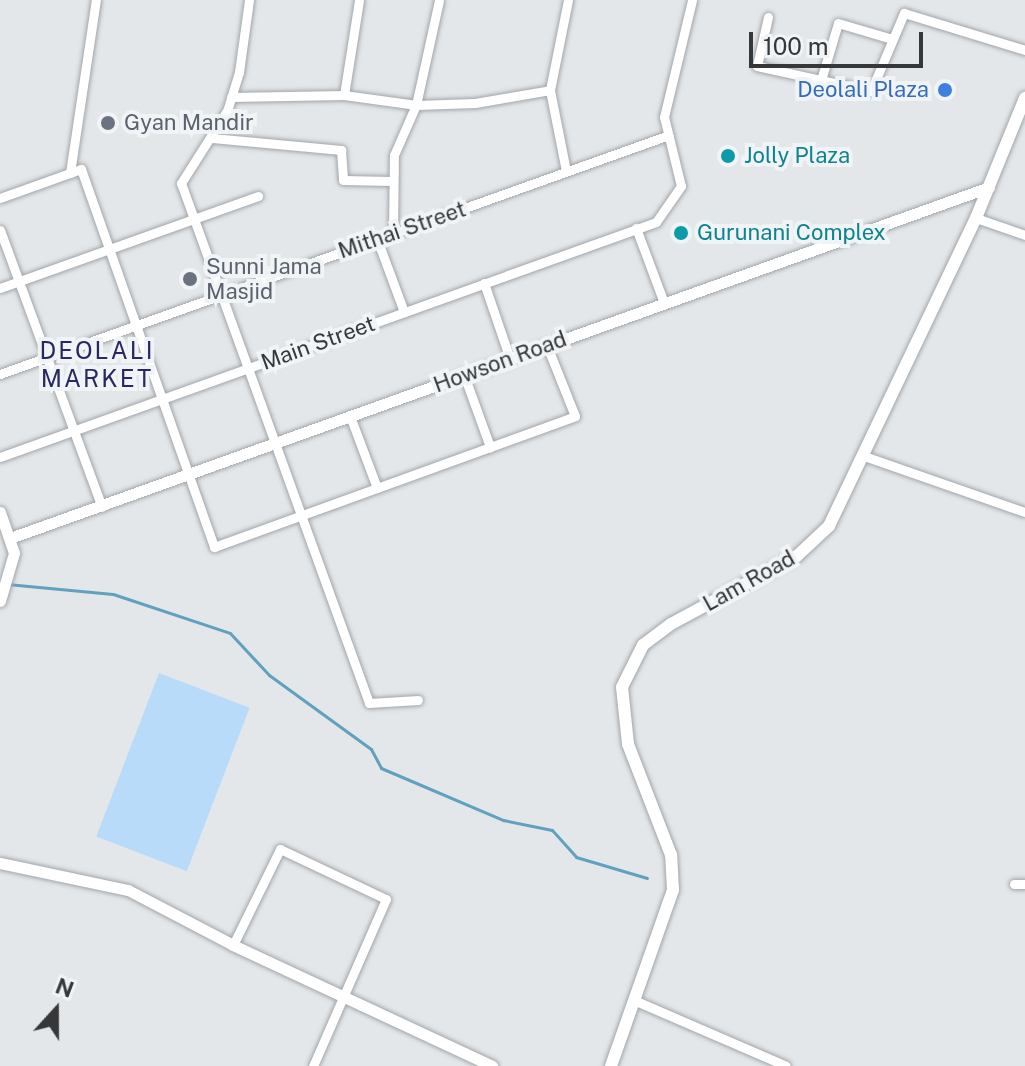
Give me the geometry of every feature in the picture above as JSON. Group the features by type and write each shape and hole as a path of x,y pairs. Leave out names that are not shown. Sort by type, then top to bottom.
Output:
{"main road":[{"name":"Lam Road","path":"611,1066 673,890 671,855 628,744 622,687 643,645 652,638 815,543 864,456 976,218 1025,98"}],"street":[{"path":"70,173 96,0"},
{"path":"249,0 231,97 212,138 182,176 221,295 369,703 418,700"},
{"path":"344,95 359,0"},
{"path":"393,233 391,181 394,155 416,105 439,0"},
{"path":"566,171 550,90 568,0"},
{"name":"Main Street","path":"0,457 656,222 677,197 681,186 664,117 692,0"},
{"path":"768,17 757,66 871,91 904,13 1025,50"},
{"path":"821,80 838,23 892,39"},
{"path":"231,97 344,95 416,105 475,103 550,90"},
{"name":"Mithai Street","path":"0,374 669,135"},
{"path":"212,138 341,150 343,180 391,181"},
{"path":"0,198 81,169 214,547 575,416 547,346"},
{"name":"Howson Road","path":"10,538 989,187"},
{"path":"0,288 258,196"},
{"path":"976,218 1025,235"},
{"path":"636,228 664,303"},
{"path":"0,230 102,507"},
{"path":"377,239 404,312"},
{"path":"484,283 510,359"},
{"path":"464,375 490,447"},
{"path":"350,416 377,488"},
{"path":"864,456 1025,512"},
{"path":"0,512 14,553 0,601"},
{"path":"233,945 280,849 386,899 340,995 313,1066"},
{"path":"0,863 101,880 156,902 233,945 492,1066"},
{"path":"636,1001 786,1066"}],"shaded area":[{"path":"159,673 250,708 187,871 96,836"}],"waterway":[{"path":"7,584 113,594 230,633 269,675 371,749 381,768 503,820 552,830 576,857 647,878"}],"place":[{"name":"Deolali Plaza","path":"945,90"},
{"name":"Gyan Mandir","path":"108,123"},
{"name":"Jolly Plaza","path":"728,156"},
{"name":"Gurunani Complex","path":"681,233"},
{"name":"Sunni Jama Masjid","path":"190,279"}],"district":[{"name":"DEOLALI MARKET","path":"97,365"}]}
